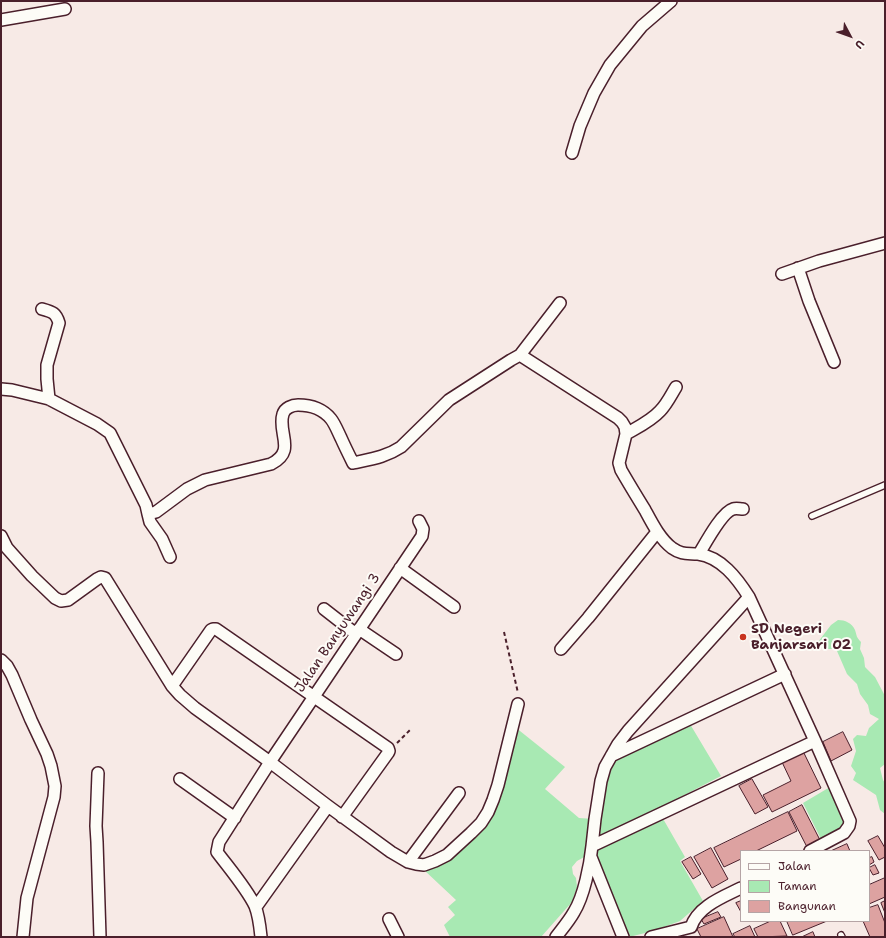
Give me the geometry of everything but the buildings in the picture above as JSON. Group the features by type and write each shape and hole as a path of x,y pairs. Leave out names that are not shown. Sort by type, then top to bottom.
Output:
{"street":[{"path":"572,152 580,126 594,93 610,65 642,26 672,1"},
{"path":"1,20 65,9"},
{"path":"782,274 885,243"},
{"path":"798,268 808,301 834,362"},
{"path":"148,514 156,512 187,489 205,480 271,464 278,460 283,454 285,444 282,421 284,413 288,408 296,405 309,405 323,411 332,420 353,463 383,457 393,452 401,447 449,400 520,355 560,303"},
{"path":"42,309 52,312 57,317 59,323 47,365 49,399"},
{"path":"520,355 622,422 625,427 626,434 619,463 621,470 657,532 675,550 682,553 699,554 716,560 733,575 749,597 850,820 849,826 844,833 812,850"},
{"path":"626,434 652,419 669,400 676,387"},
{"path":"1,389 12,390 49,399 97,424 110,433 146,505 150,522 162,539 170,557"},
{"path":"699,554 710,535 727,512 733,509 743,509"},
{"name":"Jalan Banyuwangi 3","path":"256,907 217,852 219,842 270,762 422,536 423,529 419,521"},
{"path":"561,649 588,618 657,532"},
{"path":"1,536 7,548 23,566 55,598 61,601 68,600 97,579 101,577 105,578 172,686 183,698 342,817 391,852 408,862 424,865 447,855 481,823 488,812 498,785 518,704"},
{"path":"400,568 454,607"},
{"path":"556,937 579,903 591,852 601,781 605,767 611,756 628,731 749,597"},
{"path":"324,609 396,654"},
{"path":"172,686 211,630 216,629 388,748 389,751 342,817"},
{"path":"1,660 7,666 12,675 30,720 47,754 55,786 54,797 26,898 23,937"},
{"path":"611,756 785,674"},
{"path":"591,852 815,741"},
{"path":"98,773 96,826 98,842 100,937"},
{"path":"180,779 235,818"},
{"path":"408,862 459,793"},
{"path":"261,937 256,907 328,806"},
{"path":"591,852 623,937"},
{"path":"651,937 693,932 693,920 706,907 740,889"},
{"path":"389,919 398,937"}],"lane":[{"path":"812,516 885,485"}],"path":[{"path":"504,632 518,692 518,704"},
{"path":"389,751 410,730"}],"green space":[{"path":"838,620 848,622 854,628 857,638 861,642 860,649 864,658 865,667 875,677 885,696 885,764 880,768 885,783 885,814 880,810 876,795 853,780 856,773 851,766 856,751 853,739 857,735 866,736 869,728 879,719 870,714 868,705 860,694 857,684 847,674 837,651 833,649 826,649 818,642 831,625"},
{"path":"687,719 721,776 644,816 662,817 685,857 680,861 703,901 680,921 653,931 629,937 623,932 586,856 577,861 572,867 573,874 576,878 577,887 572,902 541,937 450,937 444,925 455,915 448,907 456,900 424,870 492,815 500,759 500,748 507,743 515,727 565,767 545,789 579,818 594,819 595,786 625,743 639,742"},
{"path":"830,787 842,808 846,827 823,843 803,803"}],"place":[{"name":"SD Negeri Banjarsari 02","path":"743,637"}]}
